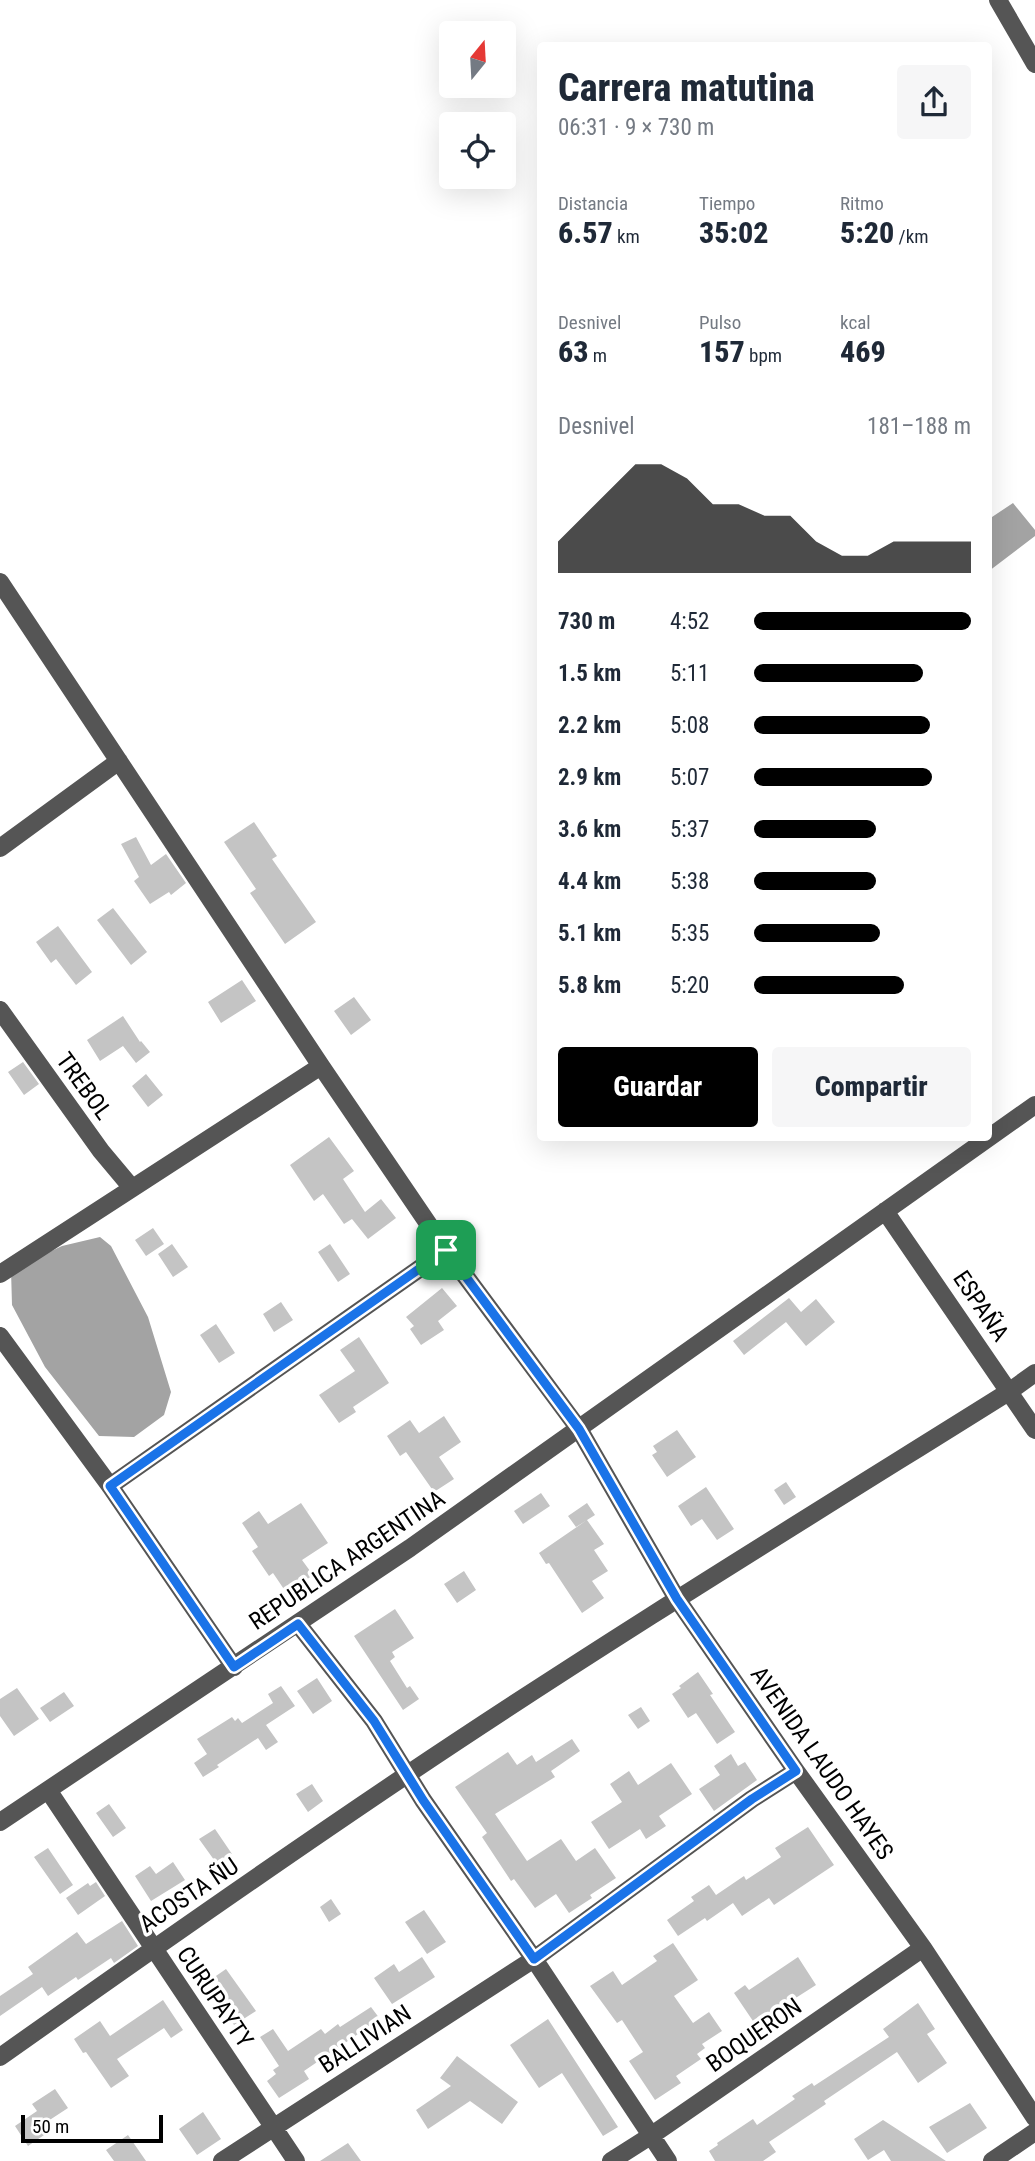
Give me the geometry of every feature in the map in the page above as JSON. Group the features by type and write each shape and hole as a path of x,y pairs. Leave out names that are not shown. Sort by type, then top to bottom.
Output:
{"street":[{"path":"998,0 1035,64"},
{"name":"AVENIDA LAUDO HAYES","path":"3,591 446,1250 579,1429 677,1599 923,1948 1035,2118"},
{"path":"0,848 119,761"},
{"name":"TREBOL","path":"0,1010 101,1151 132,1188"},
{"path":"0,1274 321,1066"},
{"name":"REPUBLICA ARGENTINA","path":"992,1136 1035,1105"},
{"name":"REPUBLICA ARGENTINA","path":"0,1822 410,1548 984,1141"},
{"name":"ESPAÑA","path":"886,1211 1035,1430"},
{"path":"110,1486 446,1250"},
{"path":"0,1336 110,1486 234,1667"},
{"name":"ACOSTA ÑU","path":"0,2057 407,1775 677,1599 1035,1374"},
{"path":"298,1624 374,1721 407,1775 534,1959 668,2161"},
{"name":"BALLIVIAN","path":"222,2161 534,1959 752,1799 796,1771"},
{"name":"CURUPAYTY","path":"48,1790 296,2161"},
{"name":"BOQUERON","path":"611,2161 923,1948"},
{"path":"992,2161 1035,2132"}],"shaded area":[{"path":"1013,503 1035,530 1035,536 992,569 992,517"},
{"path":"100,1237 111,1246 148,1317 171,1392 164,1415 134,1437 99,1436 45,1367 12,1305 11,1270 62,1246"}],"building":[{"path":"254,822 277,856 272,859 316,922 285,944 250,893 256,889 224,842"},
{"path":"136,837 151,865 166,854 186,883 171,895 169,892 150,904 134,881 139,877 121,844"},
{"path":"113,908 147,952 131,965 97,920"},
{"path":"58,926 92,972 76,985 56,959 51,963 36,942"},
{"path":"242,980 256,1001 221,1023 208,1002"},
{"path":"354,997 371,1020 351,1035 334,1011"},
{"path":"123,1016 150,1052 136,1063 123,1046 100,1061 87,1040"},
{"path":"23,1062 39,1084 24,1095 8,1072"},
{"path":"146,1074 163,1095 148,1107 132,1086"},
{"path":"329,1137 354,1171 343,1179 365,1212 381,1199 396,1218 368,1239 352,1219 344,1224 323,1194 314,1201 290,1165"},
{"path":"153,1228 164,1244 146,1256 135,1240"},
{"path":"172,1244 188,1267 173,1277 158,1254"},
{"path":"330,1244 350,1274 338,1282 318,1252"},
{"path":"442,1288 457,1306 438,1321 444,1330 421,1345 410,1329 414,1326 406,1317"},
{"path":"789,1298 801,1312 816,1299 835,1322 806,1346 786,1322 744,1355 733,1341"},
{"path":"281,1302 293,1320 274,1332 263,1314"},
{"path":"216,1324 235,1353 219,1363 200,1335"},
{"path":"359,1337 389,1383 353,1407 356,1412 339,1423 319,1395 355,1371 340,1350"},
{"path":"444,1416 461,1442 439,1457 454,1479 434,1492 406,1452 400,1456 387,1436 410,1420 419,1433"},
{"path":"677,1430 696,1457 667,1477 652,1455 657,1452 653,1446"},
{"path":"786,1482 796,1497 784,1505 774,1490"},
{"path":"706,1487 734,1529 717,1540 702,1519 691,1526 678,1506"},
{"path":"541,1493 550,1506 523,1524 514,1511"},
{"path":"301,1503 328,1543 302,1560 313,1575 306,1580 314,1591 294,1604 273,1573 269,1576 252,1551 258,1547 242,1523 259,1511 268,1524"},
{"path":"587,1503 595,1515 576,1527 568,1516"},
{"path":"587,1520 604,1544 594,1550 608,1571 592,1581 604,1598 582,1613 549,1563 546,1564 539,1553"},
{"path":"464,1571 476,1590 457,1603 444,1584"},
{"path":"395,1609 414,1638 392,1652 395,1657 390,1661 407,1688 410,1686 419,1699 403,1710 354,1636"},
{"path":"698,1672 735,1732 717,1744 696,1713 688,1718 672,1694"},
{"path":"317,1678 332,1701 313,1714 297,1691"},
{"path":"281,1686 295,1706 266,1725 278,1742 266,1750 258,1738 203,1777 194,1763 207,1754 197,1739 232,1717 235,1721 238,1718 242,1723 273,1703 268,1694"},
{"path":"17,1688 39,1719 14,1736 0,1716 0,1699"},
{"path":"64,1692 74,1706 50,1722 40,1708"},
{"path":"641,1707 650,1721 638,1729 628,1715"},
{"path":"572,1739 580,1751 551,1771 555,1777 495,1814 527,1861 561,1839 576,1861 595,1848 616,1878 569,1913 556,1894 535,1908 514,1879 511,1881 482,1837 487,1833 455,1787 508,1752 517,1765 532,1755 536,1762"},
{"path":"731,1754 738,1766 745,1762 757,1780 714,1811 699,1789 720,1775 714,1766"},
{"path":"671,1763 692,1794 659,1816 666,1826 646,1839 640,1829 609,1849 591,1822 622,1802 610,1784 629,1771 638,1785"},
{"path":"312,1784 323,1801 308,1812 296,1794"},
{"path":"109,1804 126,1828 113,1837 96,1813"},
{"path":"808,1827 834,1865 774,1905 769,1898 742,1916 733,1903 678,1936 667,1920 694,1901 691,1897 709,1885 716,1895 744,1876 746,1880 781,1857 775,1848"},
{"path":"215,1829 232,1854 217,1864 199,1839"},
{"path":"48,1848 73,1885 60,1894 34,1857"},
{"path":"173,1862 185,1880 151,1901 135,1876 150,1866 156,1874"},
{"path":"96,1882 105,1896 78,1915 66,1898 88,1883 90,1886"},
{"path":"331,1899 341,1914 329,1922 320,1907"},
{"path":"424,1910 446,1942 427,1954 405,1922"},
{"path":"122,1921 138,1946 114,1963 111,1958 48,1996 42,1987 0,2016 0,1996 33,1974 28,1967 77,1932 86,1944"},
{"path":"673,1943 698,1980 674,1996 693,2023 709,2012 722,2031 702,2044 705,2048 697,2054 701,2059 676,2076 681,2083 655,2100 629,2061 643,2052 622,2020 617,2023 590,1986 613,1971 622,1985 657,1961 653,1956"},
{"path":"422,1957 435,1977 392,2004 374,1978 394,1964 399,1972"},
{"path":"798,1957 816,1985 755,2024 734,1993 745,1985 749,1990"},
{"path":"226,1969 256,2011 234,2025 203,1985"},
{"path":"163,2000 183,2030 171,2038 164,2028 117,2059 129,2076 111,2088 74,2039 100,2021 110,2036"},
{"path":"918,2003 935,2029 927,2034 947,2063 918,2083 897,2052 769,2142 776,2152 763,2161 715,2161 709,2151 718,2145 717,2143 753,2119 757,2125 795,2099 792,2096 812,2083 814,2086 889,2037 883,2029"},
{"path":"371,2007 380,2019 304,2071 309,2079 279,2098 267,2081 276,2074 273,2070 279,2066 260,2037 273,2029 288,2051 321,2029 325,2034"},
{"path":"548,2019 618,2127 603,2136 562,2073 539,2088 510,2045"},
{"path":"457,2056 518,2102 502,2124 470,2101 428,2129 416,2110 451,2086 440,2078"},
{"path":"55,2089 68,2108 42,2125 47,2133 28,2146 15,2126 37,2111 32,2104"},
{"path":"970,2103 987,2128 947,2153 929,2127"},
{"path":"203,2112 221,2139 197,2155 179,2129"},
{"path":"883,2120 946,2161 891,2161 884,2150 868,2160 854,2139"},
{"path":"128,2135 146,2161 114,2161 106,2150"},
{"path":"348,2143 361,2161 320,2161"}],"route":[{"path":"446,1250 579,1429 677,1599 796,1771 752,1799 534,1959 423,1800 374,1721 298,1624 234,1667 110,1486 446,1250"}]}
